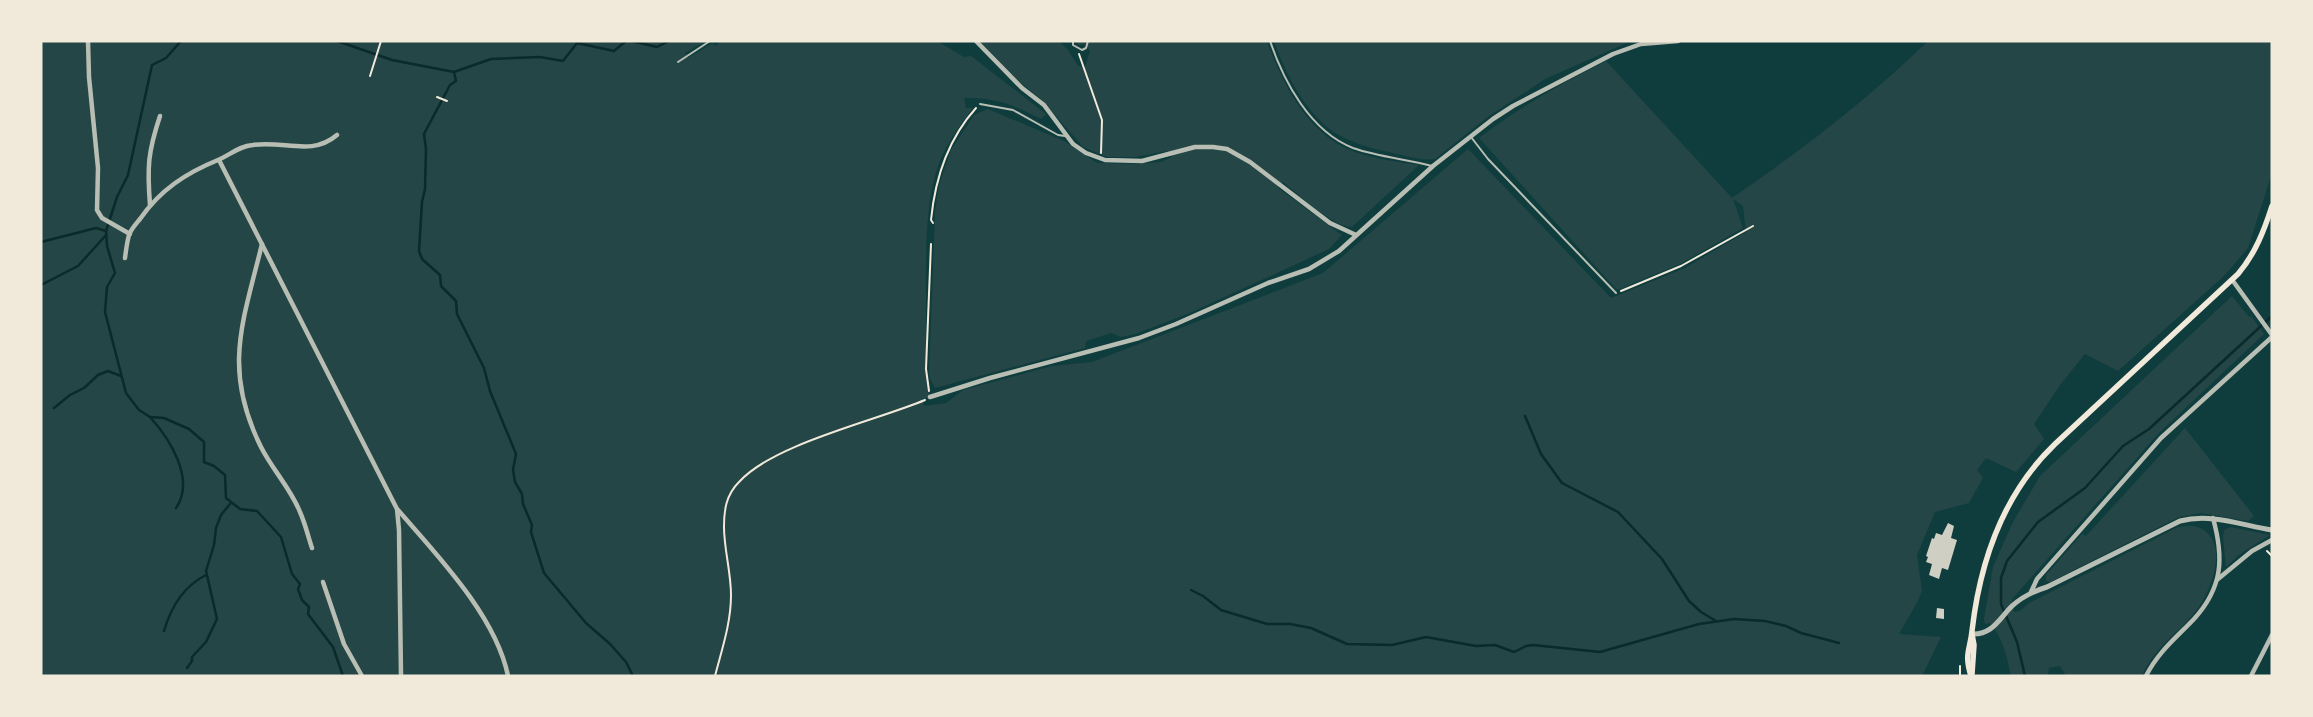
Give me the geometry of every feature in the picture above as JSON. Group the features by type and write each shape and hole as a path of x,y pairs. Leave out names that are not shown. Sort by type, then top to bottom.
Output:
{"main road":[{"path":"1971,676 1974,645 1972,634 1978,586 1987,554 2010,505 2028,474 2055,444 2233,281 2255,251 2272,206"}],"street":[{"path":"88,41 89,77 98,168 97,208 100,216 130,234"},
{"path":"976,41 1022,88 1044,105 1073,144 1086,153 1109,160 1152,160 1195,147 1208,146 1227,149 1250,162 1330,223 1356,235"},
{"path":"930,397 990,378 1153,333 1268,283 1309,269 1330,258 1433,166 1493,119 1542,90 1592,64 1641,43 1678,41"},
{"path":"150,205 147,170 151,144 160,116"},
{"path":"125,258 130,234 150,205 174,183 199,167 219,160 231,151 252,145 314,147 328,143 337,135"},
{"path":"219,160 397,509 471,598 504,658 508,676"},
{"path":"262,244 238,347 241,393 246,414 255,434 273,469 300,510 312,548"},
{"path":"2031,592 2037,579 2161,438 2272,336 2233,281"},
{"path":"397,509 401,676"},
{"path":"1972,634 1984,633 1993,627 2013,605 2031,592 2047,587 2172,524 2188,519 2213,518 2272,530"},
{"path":"2213,518 2221,551 2218,579"},
{"path":"2146,676 2159,654 2201,610 2218,579 2252,551 2272,540"},
{"path":"323,582 344,644 362,676"},
{"path":"2252,676 2272,635"}],"lane":[{"path":"678,62 710,41"},
{"path":"1072,41 1073,45 1078,49 1086,48 1088,41"},
{"path":"1270,41 1284,77 1298,100 1330,134 1352,147 1364,151 1433,166"},
{"path":"980,104 1013,110 1058,135 1066,135"},
{"path":"1471,137 1493,164 1616,293"}],"path":[{"path":"370,76 381,41"},
{"path":"1078,49 1081,63 1102,120 1102,149"},
{"path":"437,98 447,101"},
{"path":"933,223 935,192 943,164 957,135 980,104"},
{"path":"1616,293 1681,266 1753,226"},
{"path":"930,397 926,374 931,244"},
{"path":"715,676 728,628 731,595 724,528 726,502 738,482 763,462 797,447 923,400"},
{"path":"2267,550 2272,556"}],"shaded area":[{"path":"41,41 706,41 685,53 688,58 713,43 715,46 722,41 937,41 964,57 971,56 1046,114 1041,119 1004,103 986,99 964,98 966,108 973,108 942,156 934,178 931,194 926,243 927,371 930,397 923,400 924,406 946,403 963,390 1052,366 1092,362 1323,273 1468,149 1611,298 1685,268 1746,232 1743,206 1733,199 1743,228 1680,264 1617,290 1479,138 1541,96 1606,61 1732,198 1784,162 1833,124 1928,41 2272,41 2272,173 2248,248 2225,275 2118,371 2085,354 2060,385 2034,424 2044,439 2016,472 1986,458 1977,470 1983,478 1969,503 1935,512 1917,555 1922,591 1899,634 1941,637 1922,676 41,676"},
{"path":"980,41 1059,41 1068,50 1078,66 1085,67 1090,51 1085,44 1078,45 1077,41 1267,41 1289,91 1299,107 1324,134 1355,152 1419,165 1352,227 1335,222 1306,202 1283,182 1278,188 1342,235 1329,249 1192,312 1135,334 1121,337 1111,333 1086,341 1085,348 935,388 929,376 935,211 939,185 951,150 974,115 988,109 1064,141 1097,163 1137,164 1161,162 1172,157 1168,151 1135,157 1107,157 1083,147 1042,100 1015,78"},
{"path":"1274,41 1631,41 1545,79 1489,116 1435,159 1424,159 1371,148 1335,133 1312,112 1302,99 1293,85"},
{"path":"2232,296 2249,317 2251,316 2264,334 2159,433 2012,599 2014,612 2020,611 2029,603 2176,528 2191,526 2205,531 2215,546 2216,565 2202,602 2188,621 2155,654 2142,676 2066,676 2060,666 2049,668 2048,676 2011,676 2001,641 1990,623 1985,624 1984,619 1993,567 2013,522 2040,476"},
{"path":"2185,428 2254,516 2248,521 2201,513 2179,517 2050,582 2046,581 2046,575 2082,534 2086,536"},
{"path":"2231,527 2270,535 2240,554 2226,567 2223,537 2224,530"}],"building":[{"path":"1948,523 1954,526 1951,538 1957,540 1948,570 1942,568 1939,579 1929,575 1932,564 1926,562 1928,557 1926,556 1932,538 1934,539 1936,533 1942,535"},
{"path":"1937,608 1944,609 1944,619 1936,618"}],"waterway":[{"path":"181,41 166,58 152,65 128,175 117,197 106,231 107,246 115,273 107,287 105,312 126,393 139,410 150,417 164,418 189,429 204,442 204,462 214,466 225,475 226,498 240,509 257,511 281,537 292,574 300,584 298,589 302,600 309,607 308,614 333,647 343,676"},
{"path":"337,41 392,60 454,72 491,59 540,57 563,61 577,43 614,51 626,41"},
{"path":"631,41 657,47 669,41"},
{"path":"454,72 456,81 450,85 424,134 426,149 425,189 422,202 419,251 422,259 440,275 441,286 456,301 457,314 484,368 490,391 516,454 513,470 515,482 522,494 523,504 532,525 531,532 544,573 586,623 610,644 626,662 633,676"},
{"path":"41,242 96,228 106,231"},
{"path":"41,285 78,266 106,235"},
{"path":"2025,676 2017,642 2001,604 2001,578 2007,561 2038,522 2085,488 2123,446 2149,429 2272,316"},
{"path":"54,408 70,395 84,388 98,375 108,371 121,376"},
{"path":"1525,416 1541,454 1562,483 1618,512 1662,559 1689,601 1701,612 1716,621"},
{"path":"150,417 172,447 182,472 181,497 176,508"},
{"path":"187,668 192,661 192,657 206,642 217,619 206,571 214,545 216,528 221,515 230,504"},
{"path":"164,631 170,614 179,598 191,585 206,575"},
{"path":"1191,590 1203,596 1221,610 1267,624 1290,624 1311,628 1347,644 1392,645 1426,637 1476,646 1495,645 1514,652 1533,645 1600,652 1699,624 1734,619 1765,621 1839,643"}]}
